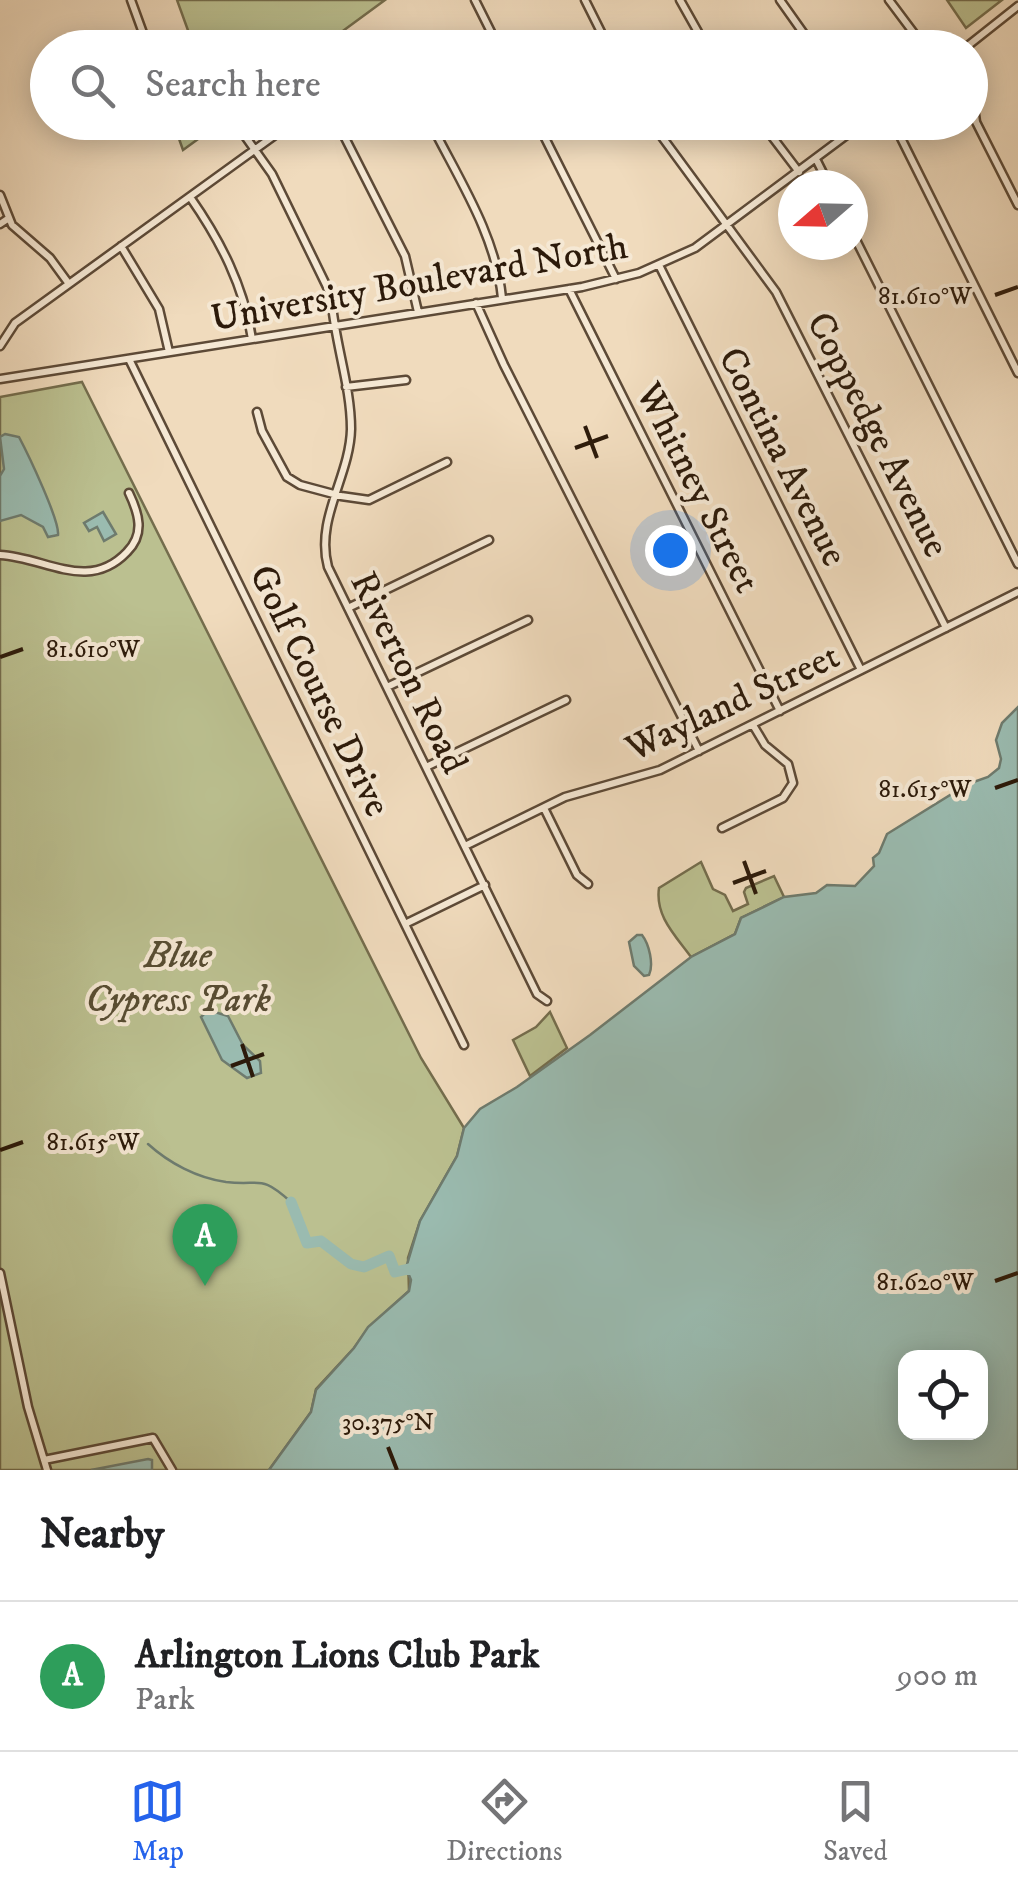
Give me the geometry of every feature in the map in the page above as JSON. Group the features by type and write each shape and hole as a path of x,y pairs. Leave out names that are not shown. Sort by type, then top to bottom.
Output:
{"street":[{"path":"130,0 142,30"},
{"path":"476,0 490,30"},
{"path":"585,0 600,30"},
{"path":"680,0 697,30"},
{"path":"780,0 801,30"},
{"path":"889,0 912,30"},
{"path":"988,30 1018,6"},
{"name":"Riverton Road","path":"248,140 279,187 329,291 346,387 350,440 328,520 325,548 330,573 537,994 547,1001"},
{"path":"0,346 10,327 270,140"},
{"path":"346,140 405,256 418,312"},
{"path":"439,140 485,232 502,298"},
{"path":"546,140 616,279"},
{"name":"Coppedge Avenue","path":"664,140 782,303 946,628"},
{"path":"774,140 797,170"},
{"name":"University Boulevard North","path":"801,170 841,140"},
{"path":"902,140 1018,373"},
{"path":"985,140 1018,205"},
{"path":"816,159 821,170"},
{"name":"University Boulevard North","path":"0,379 616,279 695,248 778,187"},
{"path":"0,194 16,230 50,258 69,284"},
{"path":"190,197 237,280 252,338"},
{"path":"0,224 9,218"},
{"path":"121,246 159,309 170,352"},
{"path":"866,260 1018,564"},
{"name":"Contina Avenue","path":"659,265 861,670"},
{"name":"Whitney Street","path":"569,288 780,711"},
{"path":"476,303 699,752"},
{"name":"Golf Course Drive","path":"128,359 464,1045"},
{"path":"346,387 406,380"},
{"path":"256,412 287,477 300,485 336,495 370,500 447,462"},
{"path":"0,555 72,572 88,573 106,567 129,550 139,531 138,514 129,494"},
{"path":"348,608 489,540"},
{"name":"Wayland Street","path":"465,846 579,792 648,776 1018,592"},
{"path":"387,687 528,620"},
{"path":"426,767 566,700"},
{"path":"722,828 783,798 793,783 788,764 765,745 753,725"},
{"path":"544,808 577,875 588,884"},
{"path":"404,924 485,886"},
{"path":"0,1274 28,1407 47,1470"},
{"path":"44,1460 153,1438 172,1470"}],"green space":[{"path":"177,0 385,0 344,30 188,30"},
{"path":"947,0 1002,0 966,28"},
{"path":"179,140 197,140 183,150"},
{"name":"Blue Cypress Park","path":"82,382 421,1058 464,1128 457,1156 420,1221 408,1258 409,1291 369,1327 316,1389 311,1412 269,1470 0,1470 0,397"},
{"path":"701,862 713,889 725,895 733,911 748,904 746,888 774,876 784,897 741,918 735,934 691,957 663,916 659,888"},
{"path":"550,1012 567,1048 530,1076 513,1040 536,1027"}],"water":[{"path":"0,437 19,437 49,502 58,535 48,537 43,527 21,515 0,521 0,476 4,469"},
{"path":"103,512 116,534 104,541 97,527 89,531 84,523"},
{"path":"1018,707 1018,1470 269,1470 311,1412 316,1390 368,1327 409,1291 411,1280 406,1268 420,1221 457,1156 464,1128 480,1109 590,1035 691,957 735,934 741,918 784,897 816,893 827,885 855,886 874,866 873,858 887,834 999,768 996,740 1002,723"},
{"path":"642,935 649,949 649,975 644,976 634,966 629,942"},
{"path":"208,1010 228,1016 243,1045 260,1061 261,1073 247,1078 222,1060 201,1017"},
{"path":"152,1460 152,1470 91,1470"}],"waterway":[{"path":"148,1144 194,1173 226,1182 266,1184 291,1202"},
{"path":"291,1202 307,1243 321,1241 351,1264 364,1267 389,1256 395,1272 413,1268 416,1272"}],"place":[{"name":"Arlington Lions Club Park","path":"205,1286"}]}
